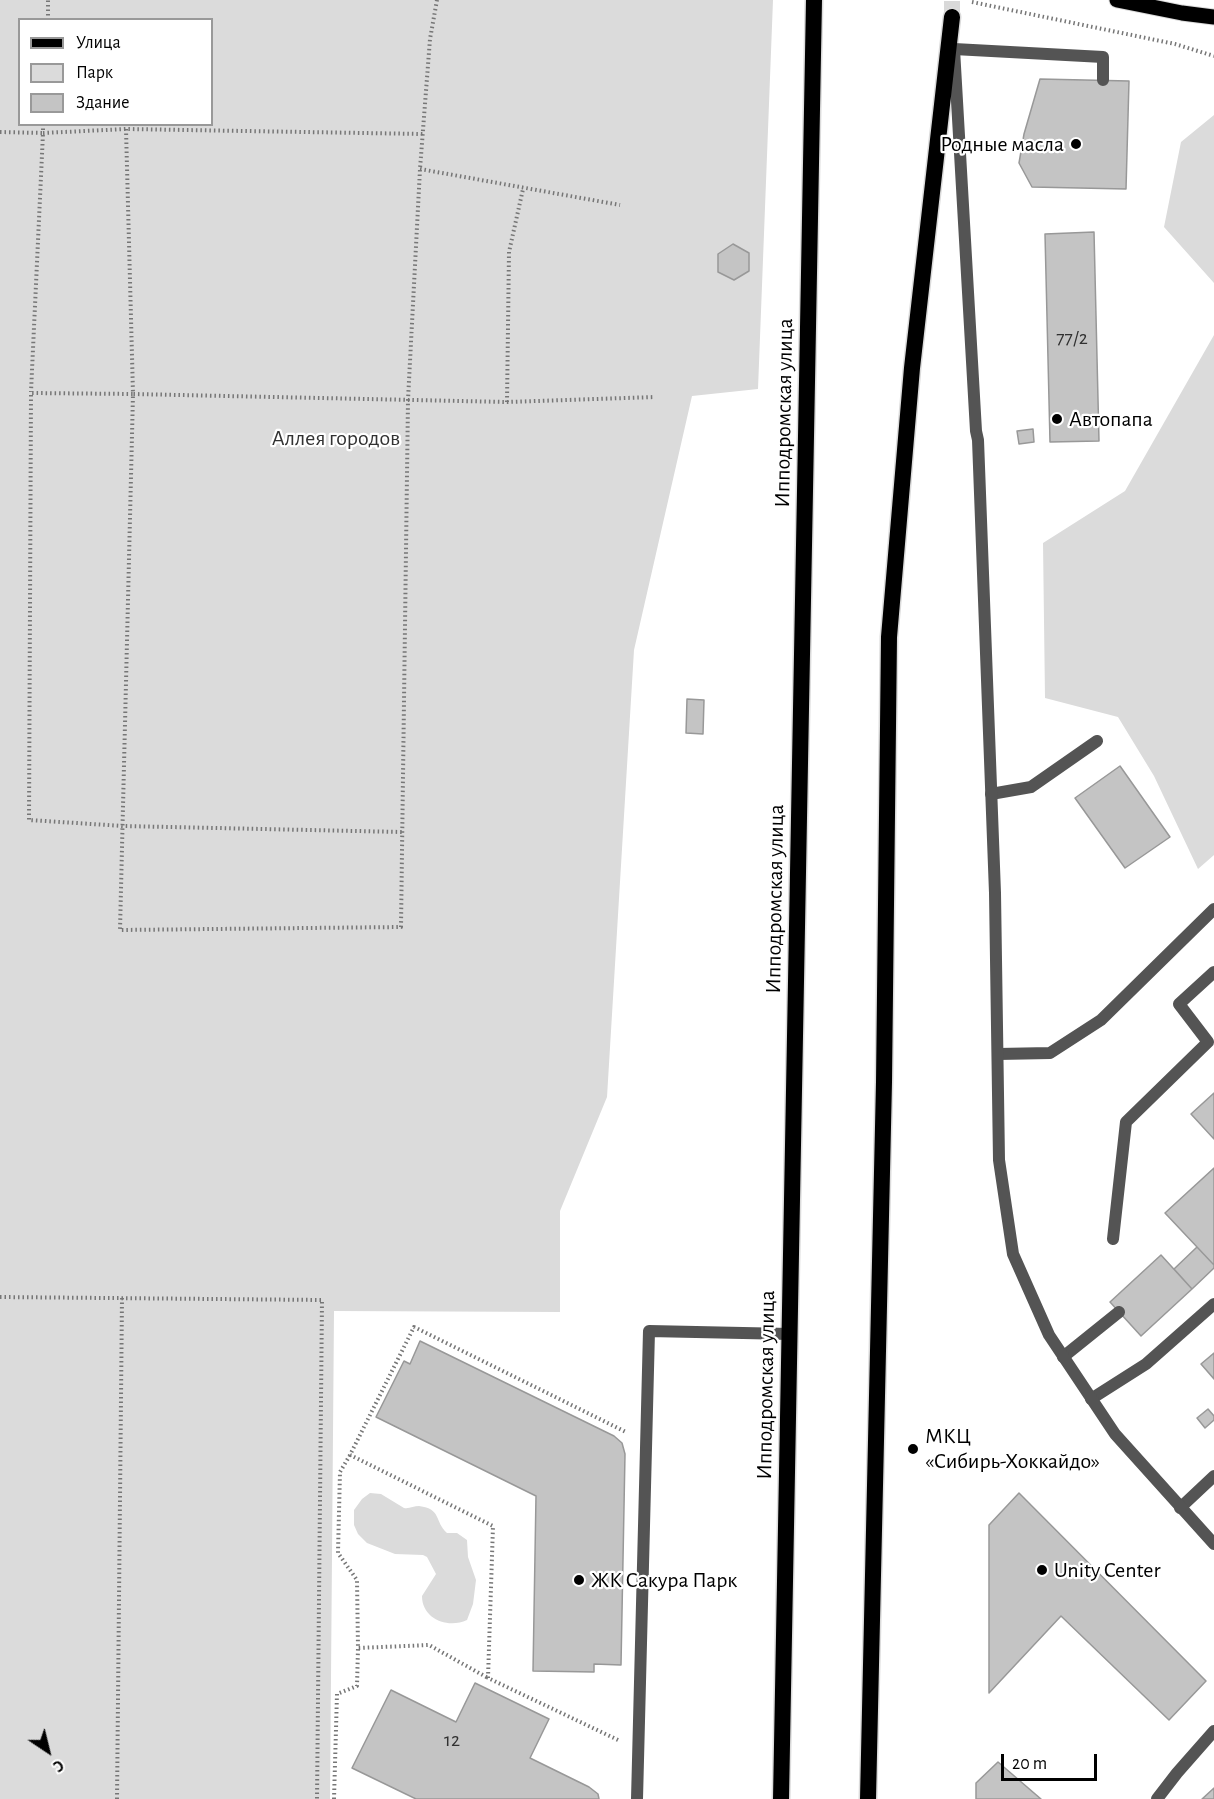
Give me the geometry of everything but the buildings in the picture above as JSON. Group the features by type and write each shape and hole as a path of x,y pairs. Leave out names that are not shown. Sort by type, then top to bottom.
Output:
{"highway":[{"name":"Ипподромская улица","path":"781,1799 814,0"},
{"path":"868,1799 884,1082 889,637 912,368 952,17"}],"main road":[{"path":"1117,0 1182,14 1214,17"}],"street":[{"path":"952,17 978,440 991,794 999,1160 1013,1254 1048,1335 1115,1434 1179,1508 1214,1544"},
{"path":"954,49 1103,57 1103,80"},
{"path":"991,794 1031,787 1097,741"},
{"path":"998,1054 1050,1053 1101,1020 1214,909"},
{"path":"1113,1239 1126,1122 1208,1042 1179,1004 1214,972"},
{"path":"1091,1399 1146,1364 1214,1304"},
{"path":"1063,1357 1119,1312"},
{"path":"637,1799 649,1331 790,1334"},
{"path":"1179,1508 1214,1476"},
{"path":"1157,1799 1214,1731"}],"path":[{"path":"48,0 48,18"},
{"path":"126,129 133,394 120,930 401,927 408,400 429,39 437,0"},
{"path":"964,0 1175,44 1214,56"},
{"path":"43,126 31,393 29,820 123,825 402,832"},
{"path":"0,132 43,133 126,129 423,134"},
{"path":"420,169 620,205"},
{"path":"507,402 509,252 523,189"},
{"path":"31,393 507,402 655,397"},
{"path":"0,1297 322,1300 316,1799"},
{"path":"117,1799 122,1298"},
{"path":"334,1799 337,1694 357,1686 358,1648 357,1580 338,1553 340,1472 414,1327 645,1442"},
{"path":"350,1455 494,1526 488,1678"},
{"path":"358,1648 429,1645 488,1678 638,1750"}],"green space":[{"name":"Аллея городов","path":"0,0 773,0 758,389 692,396 634,650 607,1097 560,1211 560,1312 334,1311 330,1799 0,1799"},
{"path":"1214,115 1214,283 1164,227 1181,142"},
{"path":"1214,335 1214,855 1198,869 1154,776 1118,717 1045,698 1043,543 1125,491"},
{"path":"370,1493 381,1494 404,1508 419,1506 431,1510 447,1533 457,1533 467,1540 468,1557 476,1580 473,1604 467,1620 444,1622 437,1620 426,1611 422,1596 436,1574 427,1557 395,1554 367,1543 358,1534 354,1525 354,1510"}],"tunnel":[{"path":"952,0 952,17"}],"place":[{"name":"Родные масла","path":"1076,144"},
{"name":"Автопапа","path":"1057,419"},
{"name":"МКЦ «Сибирь-Хоккайдо»","path":"913,1449"},
{"name":"Unity Center","path":"1042,1570"},
{"name":"ЖК Сакура Парк","path":"579,1580"}]}
